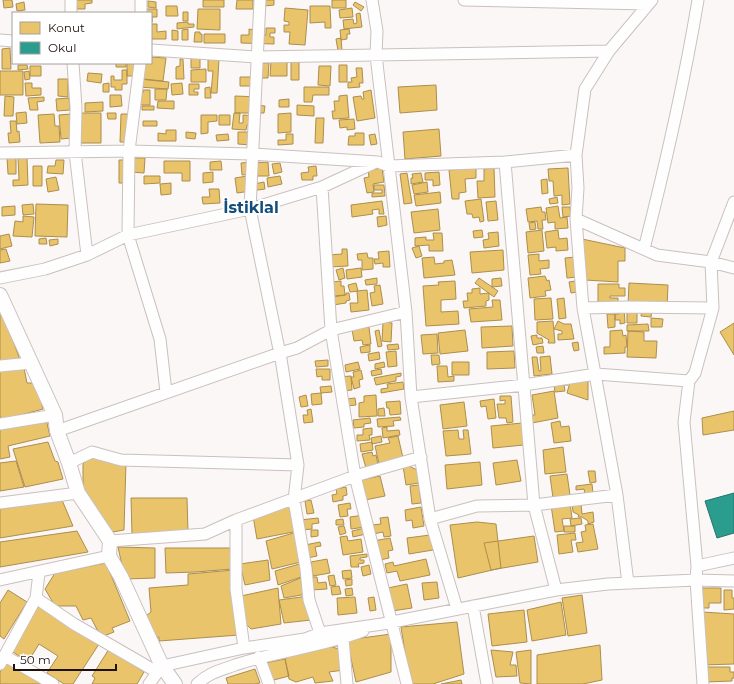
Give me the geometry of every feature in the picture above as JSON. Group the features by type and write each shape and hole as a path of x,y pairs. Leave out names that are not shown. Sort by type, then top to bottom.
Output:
{"street":[{"path":"71,0 71,12"},
{"path":"141,0 141,12"},
{"path":"260,0 250,209 280,353 298,465 294,500 306,568 309,600 320,633"},
{"path":"372,0 377,31 376,55 406,312 411,397 430,519 457,609"},
{"path":"464,0 650,2"},
{"path":"644,249 662,180 698,0"},
{"path":"628,583 617,495 583,308 576,219 578,188 576,155 585,89 609,51 650,2"},
{"path":"0,40 12,41"},
{"path":"152,50 257,57 609,51"},
{"path":"73,64 76,108 75,152 87,255"},
{"path":"140,64 129,151 128,235 160,339 166,392"},
{"path":"0,153 129,151 252,154 378,162 389,166 505,162 576,155"},
{"path":"0,278 45,269 87,255 128,235 250,209 322,187 378,162"},
{"path":"505,162 534,505 556,590"},
{"path":"322,187 331,330 355,476 387,623 407,684"},
{"path":"703,684 696,580 697,566 684,422 689,381 695,373 713,308 711,262 734,202"},
{"path":"576,219 658,255 711,262 734,268"},
{"path":"0,296 55,416 57,431 78,492 110,542 109,556 121,577 160,669"},
{"path":"583,308 713,308"},
{"path":"57,431 166,392 297,348 331,330 406,312"},
{"path":"0,366 31,363"},
{"path":"411,397 524,385 596,374 689,381"},
{"path":"0,424 55,416"},
{"path":"69,463 92,452 121,460 298,465"},
{"path":"110,542 205,534 236,520 294,500 355,476 421,457"},
{"path":"0,503 78,492"},
{"path":"430,519 477,506 534,505 617,495"},
{"path":"236,520 236,589 244,648"},
{"path":"0,580 39,573 109,556"},
{"path":"697,566 734,558"},
{"path":"39,573 36,598 2,660 53,684"},
{"path":"149,684 160,669 244,648 305,639 320,633 387,623 556,590 608,584 696,580 734,581"},
{"path":"36,598 74,624 160,669 175,684"},
{"path":"473,606 487,684"},
{"path":"197,684 208,675 260,657 343,639 387,623"},
{"path":"343,639 347,684"},
{"path":"260,657 269,684"}],"building: Konut":[{"path":"3,0 12,0 13,7 4,8"},
{"path":"76,0 92,0 92,3 85,4 85,9 77,9"},
{"path":"203,0 224,0 224,7 203,7"},
{"path":"237,0 253,0 253,9 236,9"},
{"path":"261,0 274,0 274,5 265,6 265,9 262,9"},
{"path":"332,0 346,0 346,8 332,8"},
{"path":"148,1 156,2 156,8 148,7"},
{"path":"24,2 25,10 17,11 16,4"},
{"path":"355,2 364,7 361,11 353,5"},
{"path":"166,6 177,6 178,16 166,16"},
{"path":"310,6 330,6 331,28 325,28 325,22 310,23"},
{"path":"285,8 308,10 305,45 289,44 290,32 284,32 284,25 289,25 289,22 284,21"},
{"path":"352,8 353,17 340,18 339,10"},
{"path":"145,9 157,9 157,17 152,17 152,12 145,12"},
{"path":"198,9 220,9 220,30 197,29"},
{"path":"183,12 188,12 188,21 183,21"},
{"path":"360,13 362,27 344,29 343,20 353,19 354,24 357,23 356,14"},
{"path":"188,22 188,24 194,24 194,27 177,29 177,23"},
{"path":"152,24 157,24 157,32 166,31 166,39 152,39"},
{"path":"266,28 275,28 275,33 270,33 270,37 274,37 274,44 241,43 241,35 249,35 249,29 255,30 255,35 266,35"},
{"path":"188,29 188,40 182,40 182,30"},
{"path":"349,29 350,34 347,34 347,39 341,40 340,30"},
{"path":"172,30 178,31 178,40 172,40"},
{"path":"195,32 200,32 200,34 202,34 202,42 194,42"},
{"path":"204,34 225,34 225,43 204,43"},
{"path":"341,38 342,50 338,51 336,39"},
{"path":"10,48 11,69 2,69 2,49"},
{"path":"152,57 166,58 163,81 143,79 144,64 152,64"},
{"path":"200,57 200,68 191,68 191,58"},
{"path":"180,59 183,59 184,79 176,79 176,67 180,66"},
{"path":"208,59 219,59 217,93 211,93 213,71 208,71"},
{"path":"271,62 287,62 287,76 270,76"},
{"path":"291,62 299,62 299,80 291,80"},
{"path":"254,63 269,63 268,78 253,78"},
{"path":"116,64 126,64 126,67 116,67"},
{"path":"127,64 138,64 138,76 127,76"},
{"path":"18,65 27,65 28,69 18,70"},
{"path":"339,65 347,65 347,82 339,82"},
{"path":"30,66 41,66 41,76 30,76"},
{"path":"319,66 331,66 330,86 318,85"},
{"path":"356,68 362,68 363,83 359,83 360,87 348,88 348,82 352,82 351,78 357,77"},
{"path":"206,69 206,82 191,82 191,70"},
{"path":"122,70 127,70 127,84 122,84 122,90 115,90 115,87 111,87 111,76 114,76 114,80 122,80"},
{"path":"0,71 23,71 23,95 0,95"},
{"path":"29,71 30,79 25,80 24,72"},
{"path":"88,73 102,74 101,83 87,81"},
{"path":"240,77 251,77 251,86 240,86"},
{"path":"58,79 68,79 68,97 58,96"},
{"path":"139,79 169,82 168,89 138,87"},
{"path":"25,83 32,83 32,88 41,88 41,95 26,96"},
{"path":"109,83 109,92 103,92 103,84"},
{"path":"182,83 183,94 172,95 171,84"},
{"path":"189,84 199,84 199,89 194,89 194,92 198,92 198,95 189,95"},
{"path":"436,85 437,110 400,113 398,87"},
{"path":"210,87 211,98 205,98 205,88"},
{"path":"304,87 329,87 329,95 313,95 312,102 304,102"},
{"path":"155,89 167,89 166,100 155,100"},
{"path":"143,90 150,90 150,105 136,105 139,93 143,93"},
{"path":"371,90 375,118 357,121 353,97 361,96 362,99 364,99 363,92"},
{"path":"110,95 121,95 122,106 110,107"},
{"path":"347,95 349,118 333,119 332,111 335,111 334,101 339,101 339,96"},
{"path":"5,96 14,97 13,116 4,116"},
{"path":"235,96 260,97 256,105 265,106 264,113 235,113"},
{"path":"44,97 44,101 37,102 38,110 30,110 28,98"},
{"path":"69,98 70,110 57,111 56,99"},
{"path":"289,99 289,107 279,107 279,100"},
{"path":"158,101 174,101 174,109 157,108"},
{"path":"103,102 103,111 85,112 85,103"},
{"path":"297,105 314,106 314,116 297,115"},
{"path":"142,106 154,106 154,110 142,110"},
{"path":"26,112 27,123 17,124 16,113"},
{"path":"78,113 101,113 101,143 78,143"},
{"path":"107,113 116,113 116,119 108,119"},
{"path":"234,113 240,113 239,123 243,123 243,115 258,116 257,126 247,125 246,130 232,129"},
{"path":"291,113 291,132 278,133 278,114"},
{"path":"54,114 55,126 59,126 60,142 40,143 38,115"},
{"path":"71,114 72,138 61,139 59,115"},
{"path":"121,114 130,114 130,142 120,142"},
{"path":"201,115 217,115 217,121 208,122 208,133 201,134"},
{"path":"219,115 230,115 230,125 219,125"},
{"path":"316,118 324,118 323,143 315,143"},
{"path":"354,119 355,129 347,130 347,127 340,128 339,120"},
{"path":"10,121 16,121 20,142 9,143 8,133 11,133"},
{"path":"143,121 157,121 157,126 143,126"},
{"path":"439,129 441,156 405,159 403,132"},
{"path":"166,130 176,130 176,141 158,141 158,133 166,134"},
{"path":"186,132 196,133 195,139 186,138"},
{"path":"238,132 250,132 250,145 238,144"},
{"path":"355,133 364,133 364,145 348,145 349,136 355,136"},
{"path":"228,134 229,140 217,141 216,135"},
{"path":"286,134 293,134 293,144 278,145 278,140 286,140"},
{"path":"375,134 377,144 371,145 369,135"},
{"path":"7,157 16,157 16,174 8,174"},
{"path":"18,158 27,158 28,185 13,186 13,180 19,180"},
{"path":"130,158 145,158 144,173 130,172"},
{"path":"56,160 64,160 63,174 47,173 48,166 55,166"},
{"path":"119,160 129,160 128,183 119,183"},
{"path":"164,161 190,161 190,181 182,181 182,173 164,173"},
{"path":"221,161 222,170 210,170 210,162"},
{"path":"252,162 253,174 242,175 241,163"},
{"path":"268,162 269,176 255,176 255,163"},
{"path":"280,163 282,172 274,174 272,164"},
{"path":"33,166 42,166 42,186 33,186"},
{"path":"316,166 317,176 313,176 313,180 302,180 301,173 309,172 308,167"},
{"path":"382,168 384,182 373,184 374,192 367,193 364,178 369,177 368,170"},
{"path":"476,168 476,178 465,179 466,192 459,193 459,199 452,199 449,170"},
{"path":"494,168 495,197 478,198 477,181 484,181 484,169"},
{"path":"568,168 570,204 562,205 562,195 554,196 553,181 549,181 548,169"},
{"path":"213,172 213,182 203,183 203,173"},
{"path":"439,172 440,185 433,186 433,180 425,180 425,173"},
{"path":"407,173 412,203 404,204 400,174"},
{"path":"421,173 423,182 411,184 411,178 413,178 412,174"},
{"path":"253,175 254,184 264,182 265,189 237,193 235,178"},
{"path":"144,176 160,176 160,183 144,184"},
{"path":"280,176 282,184 268,187 267,178"},
{"path":"56,177 59,190 48,192 46,179"},
{"path":"547,179 548,193 542,194 541,180"},
{"path":"427,182 428,192 414,194 412,185"},
{"path":"171,183 171,194 161,195 160,184"},
{"path":"374,185 384,185 385,196 372,197 372,193 382,193 382,190 374,190"},
{"path":"209,189 219,189 220,203 203,204 202,197 210,197"},
{"path":"440,192 441,203 416,206 414,195"},
{"path":"557,197 558,203 550,204 549,199"},
{"path":"481,199 484,221 480,222 479,217 473,218 472,214 467,214 465,201"},
{"path":"382,201 384,214 379,214 379,209 372,210 373,214 352,217 351,205"},
{"path":"496,201 498,220 488,221 486,202"},
{"path":"33,204 34,214 23,215 22,205"},
{"path":"36,204 68,205 67,237 35,236"},
{"path":"15,206 15,215 2,216 2,207"},
{"path":"558,206 560,218 567,217 568,228 555,229 555,222 548,223 546,208"},
{"path":"541,207 542,212 545,212 546,220 542,220 543,229 538,229 537,221 528,222 526,209"},
{"path":"562,207 570,207 571,216 563,217"},
{"path":"438,209 440,230 414,233 411,212"},
{"path":"23,216 34,217 32,237 13,236 15,221 23,222"},
{"path":"386,216 387,225 378,227 377,217"},
{"path":"535,222 536,229 530,230 529,223"},
{"path":"482,230 483,237 474,238 473,231"},
{"path":"542,230 544,251 528,253 526,232"},
{"path":"558,230 559,239 567,238 568,250 556,251 556,247 547,248 545,232"},
{"path":"498,232 499,246 484,248 483,240 489,239 488,233"},
{"path":"433,233 442,233 443,251 429,251 429,245 415,246 415,238 426,237 426,240 434,240"},
{"path":"9,234 12,246 0,249 0,236"},
{"path":"46,238 47,244 39,244 39,239"},
{"path":"58,239 58,244 50,246 49,240"},
{"path":"582,239 625,248 625,261 618,261 618,282 585,280"},
{"path":"419,246 422,256 416,258 412,248"},
{"path":"6,249 10,261 0,263 0,250"},
{"path":"342,249 347,249 348,266 329,267 328,255 342,254"},
{"path":"503,250 504,270 472,273 470,252"},
{"path":"389,251 390,267 383,267 383,263 375,264 374,259 379,259 378,252"},
{"path":"367,253 368,258 373,258 373,269 362,270 362,260 358,260 357,254"},
{"path":"539,254 539,261 549,260 549,268 540,269 541,274 530,275 528,255"},
{"path":"434,257 435,264 452,260 455,275 424,278 422,258"},
{"path":"576,257 578,277 567,278 565,258"},
{"path":"343,268 345,278 339,280 336,270"},
{"path":"361,268 362,277 347,279 346,270"},
{"path":"545,276 547,281 549,280 551,290 545,291 546,296 530,298 528,278"},
{"path":"377,278 377,284 366,285 365,280"},
{"path":"479,278 498,291 494,297 475,283"},
{"path":"501,278 502,286 492,287 492,279"},
{"path":"341,281 341,286 344,286 345,295 333,296 332,282"},
{"path":"455,281 456,299 441,300 441,312 458,311 459,324 426,326 423,286 439,285 438,282"},
{"path":"575,281 577,292 571,293 569,282"},
{"path":"356,283 358,291 350,292 348,285"},
{"path":"629,283 668,285 667,307 628,305"},
{"path":"598,284 619,284 619,288 625,288 625,296 610,296 610,298 618,298 618,303 598,303"},
{"path":"380,285 383,304 372,306 370,293 375,292 374,286"},
{"path":"480,288 480,294 489,293 489,300 486,301 486,306 464,308 463,301 468,301 467,293 472,293 472,289"},
{"path":"367,290 369,310 351,312 350,303 358,303 357,291"},
{"path":"346,293 349,293 350,300 346,301 346,303 333,305 332,297 346,295"},
{"path":"551,298 553,319 535,320 534,299"},
{"path":"564,298 566,318 559,319 557,299"},
{"path":"492,300 500,300 502,320 471,322 469,309 493,307"},
{"path":"0,304 20,360 0,363"},
{"path":"619,307 624,307 625,323 620,324 620,320 615,320 615,314 619,314"},
{"path":"627,308 637,308 637,323 627,323"},
{"path":"642,308 652,309 651,317 641,316"},
{"path":"607,314 615,314 615,327 608,328"},
{"path":"651,318 663,319 662,327 651,327"},
{"path":"553,321 555,343 548,343 549,340 537,333 537,322"},
{"path":"558,321 564,324 571,324 574,339 558,340 558,334 562,334 562,331 554,329"},
{"path":"383,322 392,323 391,342 382,341"},
{"path":"734,323 734,355 720,332"},
{"path":"648,324 649,331 627,331 627,325"},
{"path":"512,326 513,346 482,348 481,327"},
{"path":"369,327 371,344 363,345 362,340 354,341 352,329"},
{"path":"379,330 382,346 378,347 375,331"},
{"path":"465,330 468,351 440,354 438,333"},
{"path":"622,330 623,336 626,335 627,347 625,347 625,353 604,354 604,347 610,347 610,331"},
{"path":"628,331 644,332 644,341 657,341 656,358 627,357"},
{"path":"437,334 438,353 423,354 421,335"},
{"path":"537,335 537,338 542,338 543,343 533,345 531,336"},
{"path":"578,342 579,350 574,351 572,343"},
{"path":"398,344 399,349 388,350 387,345"},
{"path":"370,345 370,352 361,353 360,347"},
{"path":"543,346 544,353 537,353 536,347"},
{"path":"396,351 397,366 388,367 386,352"},
{"path":"514,351 515,368 487,369 487,352"},
{"path":"379,352 380,359 369,361 368,354"},
{"path":"431,355 439,355 440,364 432,365"},
{"path":"550,356 552,374 534,376 532,357 537,357 539,371 541,371 540,357"},
{"path":"328,360 328,366 316,367 315,361"},
{"path":"358,362 360,369 346,372 345,365"},
{"path":"384,362 385,367 375,369 375,364"},
{"path":"452,362 469,362 469,375 452,375"},
{"path":"437,366 447,366 448,377 454,376 454,381 438,382"},
{"path":"24,368 27,383 37,383 43,409 2,420 0,416 0,371"},
{"path":"316,369 330,369 330,380 322,380 322,376 317,377"},
{"path":"381,369 382,374 372,376 371,371"},
{"path":"361,370 363,379 359,380 360,387 354,389 351,377 354,377 353,372"},
{"path":"401,373 401,376 396,377 396,381 376,385 374,378"},
{"path":"351,376 352,390 341,391 339,377"},
{"path":"588,379 588,400 567,393 570,382"},
{"path":"567,380 568,385 564,385 565,391 555,392 554,385"},
{"path":"403,382 404,389 381,393 381,389 388,388 387,384"},
{"path":"331,386 332,392 321,393 320,387"},
{"path":"554,391 558,418 532,423 531,415 535,415 532,395"},
{"path":"321,393 322,404 312,405 311,394"},
{"path":"306,395 308,406 301,407 299,397"},
{"path":"376,395 377,416 359,417 359,403 364,402 364,396"},
{"path":"500,396 511,396 513,422 507,423 506,418 499,418 497,404 505,404 505,400 500,401"},
{"path":"355,398 356,405 346,406 346,399"},
{"path":"494,399 496,418 488,419 486,406 481,407 480,401"},
{"path":"400,401 401,414 390,415 386,402"},
{"path":"464,402 467,426 443,429 440,405"},
{"path":"384,408 385,416 378,416 378,409"},
{"path":"311,409 313,422 304,423 303,415 308,415 307,410"},
{"path":"734,411 734,430 703,435 702,418"},
{"path":"400,417 401,420 393,421 394,426 378,427 377,419"},
{"path":"370,418 371,423 364,424 364,427 354,428 353,420"},
{"path":"46,419 50,436 8,446 10,457 0,459 0,430"},
{"path":"560,421 561,427 569,426 571,441 554,443 551,423"},
{"path":"522,423 524,445 493,448 491,426"},
{"path":"387,427 387,431 399,430 400,435 383,438 382,428"},
{"path":"372,428 372,435 369,435 370,440 357,441 357,435 363,435 363,429"},
{"path":"458,430 459,439 464,439 463,430 468,430 471,454 446,456 443,431"},
{"path":"381,436 382,442 372,444 371,438"},
{"path":"398,436 403,458 379,464 375,446 390,443 388,438"},
{"path":"48,442 55,461 58,462 63,479 25,487 13,449"},
{"path":"372,442 373,450 361,452 360,444"},
{"path":"563,447 566,472 545,474 543,450"},
{"path":"372,452 373,456 376,455 378,465 366,468 362,454"},
{"path":"91,455 126,462 124,530 107,533 83,498 83,464"},
{"path":"517,460 521,481 496,485 493,463"},
{"path":"16,461 24,487 0,491 0,463"},
{"path":"480,462 482,485 447,489 445,465"},
{"path":"403,466 409,466 417,470 419,483 406,485"},
{"path":"588,471 595,471 596,482 590,483"},
{"path":"567,474 570,495 553,498 550,476"},
{"path":"380,476 385,496 365,500 361,480"},
{"path":"592,484 593,493 585,494 584,489 576,490 576,486"},
{"path":"419,485 421,503 412,504 410,486"},
{"path":"346,487 347,495 343,496 343,500 333,502 332,495 337,494 336,489"},
{"path":"131,498 187,498 188,531 132,534"},
{"path":"62,500 73,526 0,538 0,509"},
{"path":"311,500 314,513 307,514 305,501"},
{"path":"350,503 351,509 347,509 348,516 340,517 338,505"},
{"path":"570,503 572,518 562,519 564,531 555,532 551,505"},
{"path":"572,503 581,503 582,514 593,512 594,522 588,524 588,521 582,517 578,517 579,515 573,512"},
{"path":"292,506 298,531 257,539 253,516"},
{"path":"421,507 424,526 413,528 412,520 406,521 405,510"},
{"path":"364,515 365,527 351,529 350,517"},
{"path":"388,517 391,536 384,537 383,532 373,534 372,525 381,524 380,518"},
{"path":"318,518 319,523 312,524 312,529 302,530 300,520"},
{"path":"581,518 582,524 571,526 570,519"},
{"path":"343,519 344,525 336,525 336,520"},
{"path":"477,522 496,524 501,568 458,578 450,525"},
{"path":"593,524 598,549 578,552 576,543 583,542 581,532 586,531 585,525"},
{"path":"344,526 346,533 340,535 338,527"},
{"path":"564,526 575,526 575,532 564,532"},
{"path":"365,528 366,534 353,537 352,531"},
{"path":"311,530 318,530 318,536 311,537"},
{"path":"77,531 88,552 0,567 0,542"},
{"path":"297,532 301,562 272,569 266,541"},
{"path":"575,533 576,540 571,540 573,552 559,554 557,535"},
{"path":"430,535 433,550 409,554 407,538"},
{"path":"347,536 348,541 361,539 363,552 343,555 340,537"},
{"path":"534,536 538,562 491,570 484,543"},
{"path":"390,538 393,550 388,551 389,558 380,560 373,541"},
{"path":"320,542 321,546 315,547 317,556 307,558 305,545"},
{"path":"118,547 155,548 155,578 125,579"},
{"path":"165,548 233,548 232,569 166,573"},
{"path":"367,554 367,557 360,558 360,560 364,560 364,563 358,564 359,567 351,567 350,556"},
{"path":"327,559 330,573 313,576 311,562"},
{"path":"426,559 430,575 400,581 397,571 387,573 385,564 393,562 394,566"},
{"path":"268,560 270,580 245,585 240,564"},
{"path":"106,563 130,621 112,628 114,632 101,637 91,618 83,620 76,606 55,606 45,589 55,573"},
{"path":"303,563 304,576 278,585 275,571"},
{"path":"369,565 371,574 363,576 361,567"},
{"path":"234,570 239,635 159,641 159,637 152,638 146,616 151,612 149,588 188,585 188,574"},
{"path":"351,570 352,578 343,579 342,571"},
{"path":"334,575 336,585 330,586 328,576"},
{"path":"303,577 307,594 284,598 281,586"},
{"path":"310,577 317,577 318,583 326,582 327,589 311,590"},
{"path":"352,579 352,585 346,586 345,580"},
{"path":"437,582 439,598 424,600 422,583"},
{"path":"407,584 412,608 392,611 388,588"},
{"path":"339,586 341,594 332,595 331,587"},
{"path":"278,588 281,624 251,629 242,620 241,596"},
{"path":"352,588 353,595 346,596 345,589"},
{"path":"701,588 721,588 721,603 709,603 709,608 701,608"},
{"path":"8,590 27,602 4,639 0,636 0,603"},
{"path":"724,590 732,590 734,609 724,610"},
{"path":"582,595 587,633 568,636 562,598"},
{"path":"309,596 311,620 284,623 279,600"},
{"path":"355,597 357,613 338,615 337,598"},
{"path":"374,597 376,610 370,611 368,598"},
{"path":"561,602 566,635 532,641 527,610"},
{"path":"38,605 99,644 73,684 64,684 47,673 58,656 39,644 28,662 10,650"},
{"path":"524,610 527,642 492,646 488,614"},
{"path":"702,612 734,614 734,664 703,665"},
{"path":"457,622 464,674 433,684 410,684 401,627"},
{"path":"391,634 391,672 356,682 347,640"},
{"path":"600,645 602,680 583,684 537,684 537,655"},
{"path":"329,646 342,650 344,670 329,672 333,681 315,683 313,677 296,682 289,679 285,659 291,655"},
{"path":"109,649 144,672 137,684 92,684 95,678 92,676"},
{"path":"491,650 513,652 510,665 516,665 517,676 496,677"},
{"path":"531,650 531,684 520,683 516,652"},
{"path":"285,659 289,676 270,681 265,663"},
{"path":"7,662 42,684 0,684 0,672"},
{"path":"705,667 730,667 730,672 734,672 734,678 732,678 732,681 705,682"},
{"path":"255,669 260,683 228,684 226,678"},
{"path":"461,680 462,684 441,684"}],"building: Okul":[{"path":"734,493 734,533 717,538 705,501"}],"district":[{"name":"İstiklal","path":"251,207"}]}
